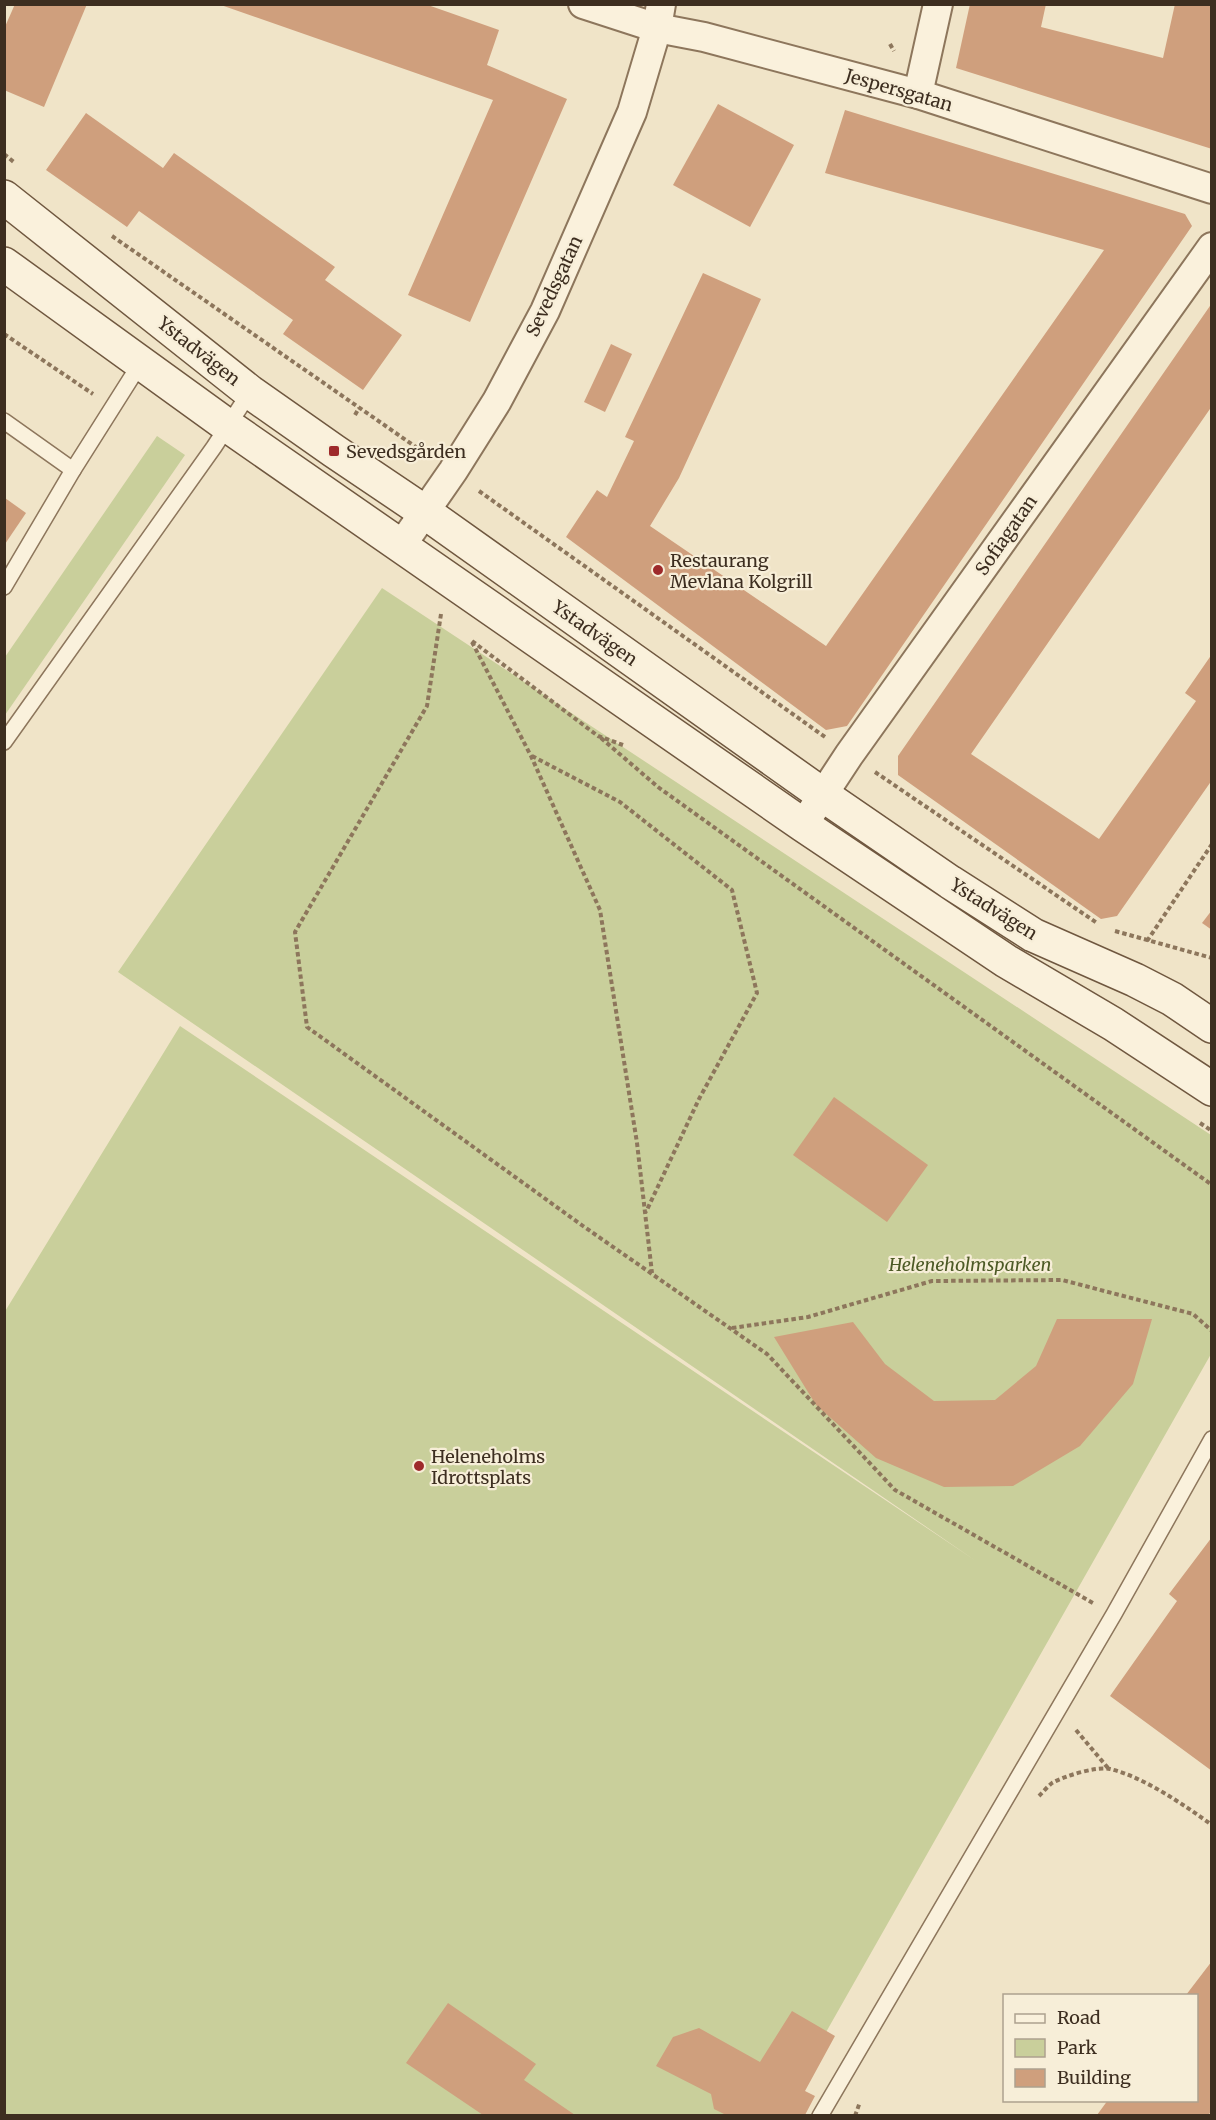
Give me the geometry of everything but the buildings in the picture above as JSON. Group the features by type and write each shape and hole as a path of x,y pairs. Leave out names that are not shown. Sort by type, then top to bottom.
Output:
{"main road":[{"name":"Ystadvägen","path":"4,197 250,392 426,513 823,795 950,882 1033,935 1135,980 1172,999 1212,1026"},
{"name":"Ystadvägen","path":"4,264 228,426 803,825 1006,961 1113,1024 1212,1089"}],"street":[{"name":"Jespersgatan","path":"583,4 659,16 704,37 918,94 1212,189"},
{"path":"918,94 938,4"},
{"name":"Sevedsgatan","path":"400,546 426,513 453,471 496,401 545,311 632,112 659,16"},
{"name":"Sofiagatan","path":"803,825 849,755 1212,247"}],"lane":[{"path":"4,587 73,470 140,364"},
{"path":"4,741 250,392"},
{"path":"4,421 73,470"},
{"path":"819,2115 1059,1709 1212,1439"}],"path":[{"path":"4,153 18,166"},
{"path":"109,233 453,471 849,755 1104,927"},
{"path":"355,415 359,408"},
{"path":"442,611 427,706 295,932 307,1027 767,1354 896,1490 1114,1614"},
{"path":"470,639 531,756 600,910 637,1143 652,1274"},
{"path":"590,730 596,720"},
{"path":"598,736 667,794 1212,1185"},
{"path":"531,756 620,802 732,890 757,993 699,1099 645,1214"},
{"path":"1147,941 1212,844"},
{"path":"1115,931 1212,958"},
{"path":"731,1328 808,1317 932,1281 1062,1280 1193,1314 1212,1332"},
{"path":"1059,1709 1108,1768"},
{"path":"1032,1802 1053,1783 1083,1772 1108,1768 1141,1780 1212,1825"},
{"path":"855,2115 863,2095"}],"green space":[{"path":"157,436 185,455 5,715 5,657"},
{"name":"Heleneholms Idrottsplats","path":"382,588 1211,1135 1211,1354 779,2115 5,2115 4,1313 180,1026 976,1561 118,972"}],"place":[{"name":"Sevedsgården","path":"334,451"},
{"name":"Restaurang Mevlana Kolgrill","path":"658,570"},
{"name":"Heleneholms Idrottsplats","path":"419,1466"}],"park label":[{"name":"Heleneholmsparken","path":"970,1264"}]}
